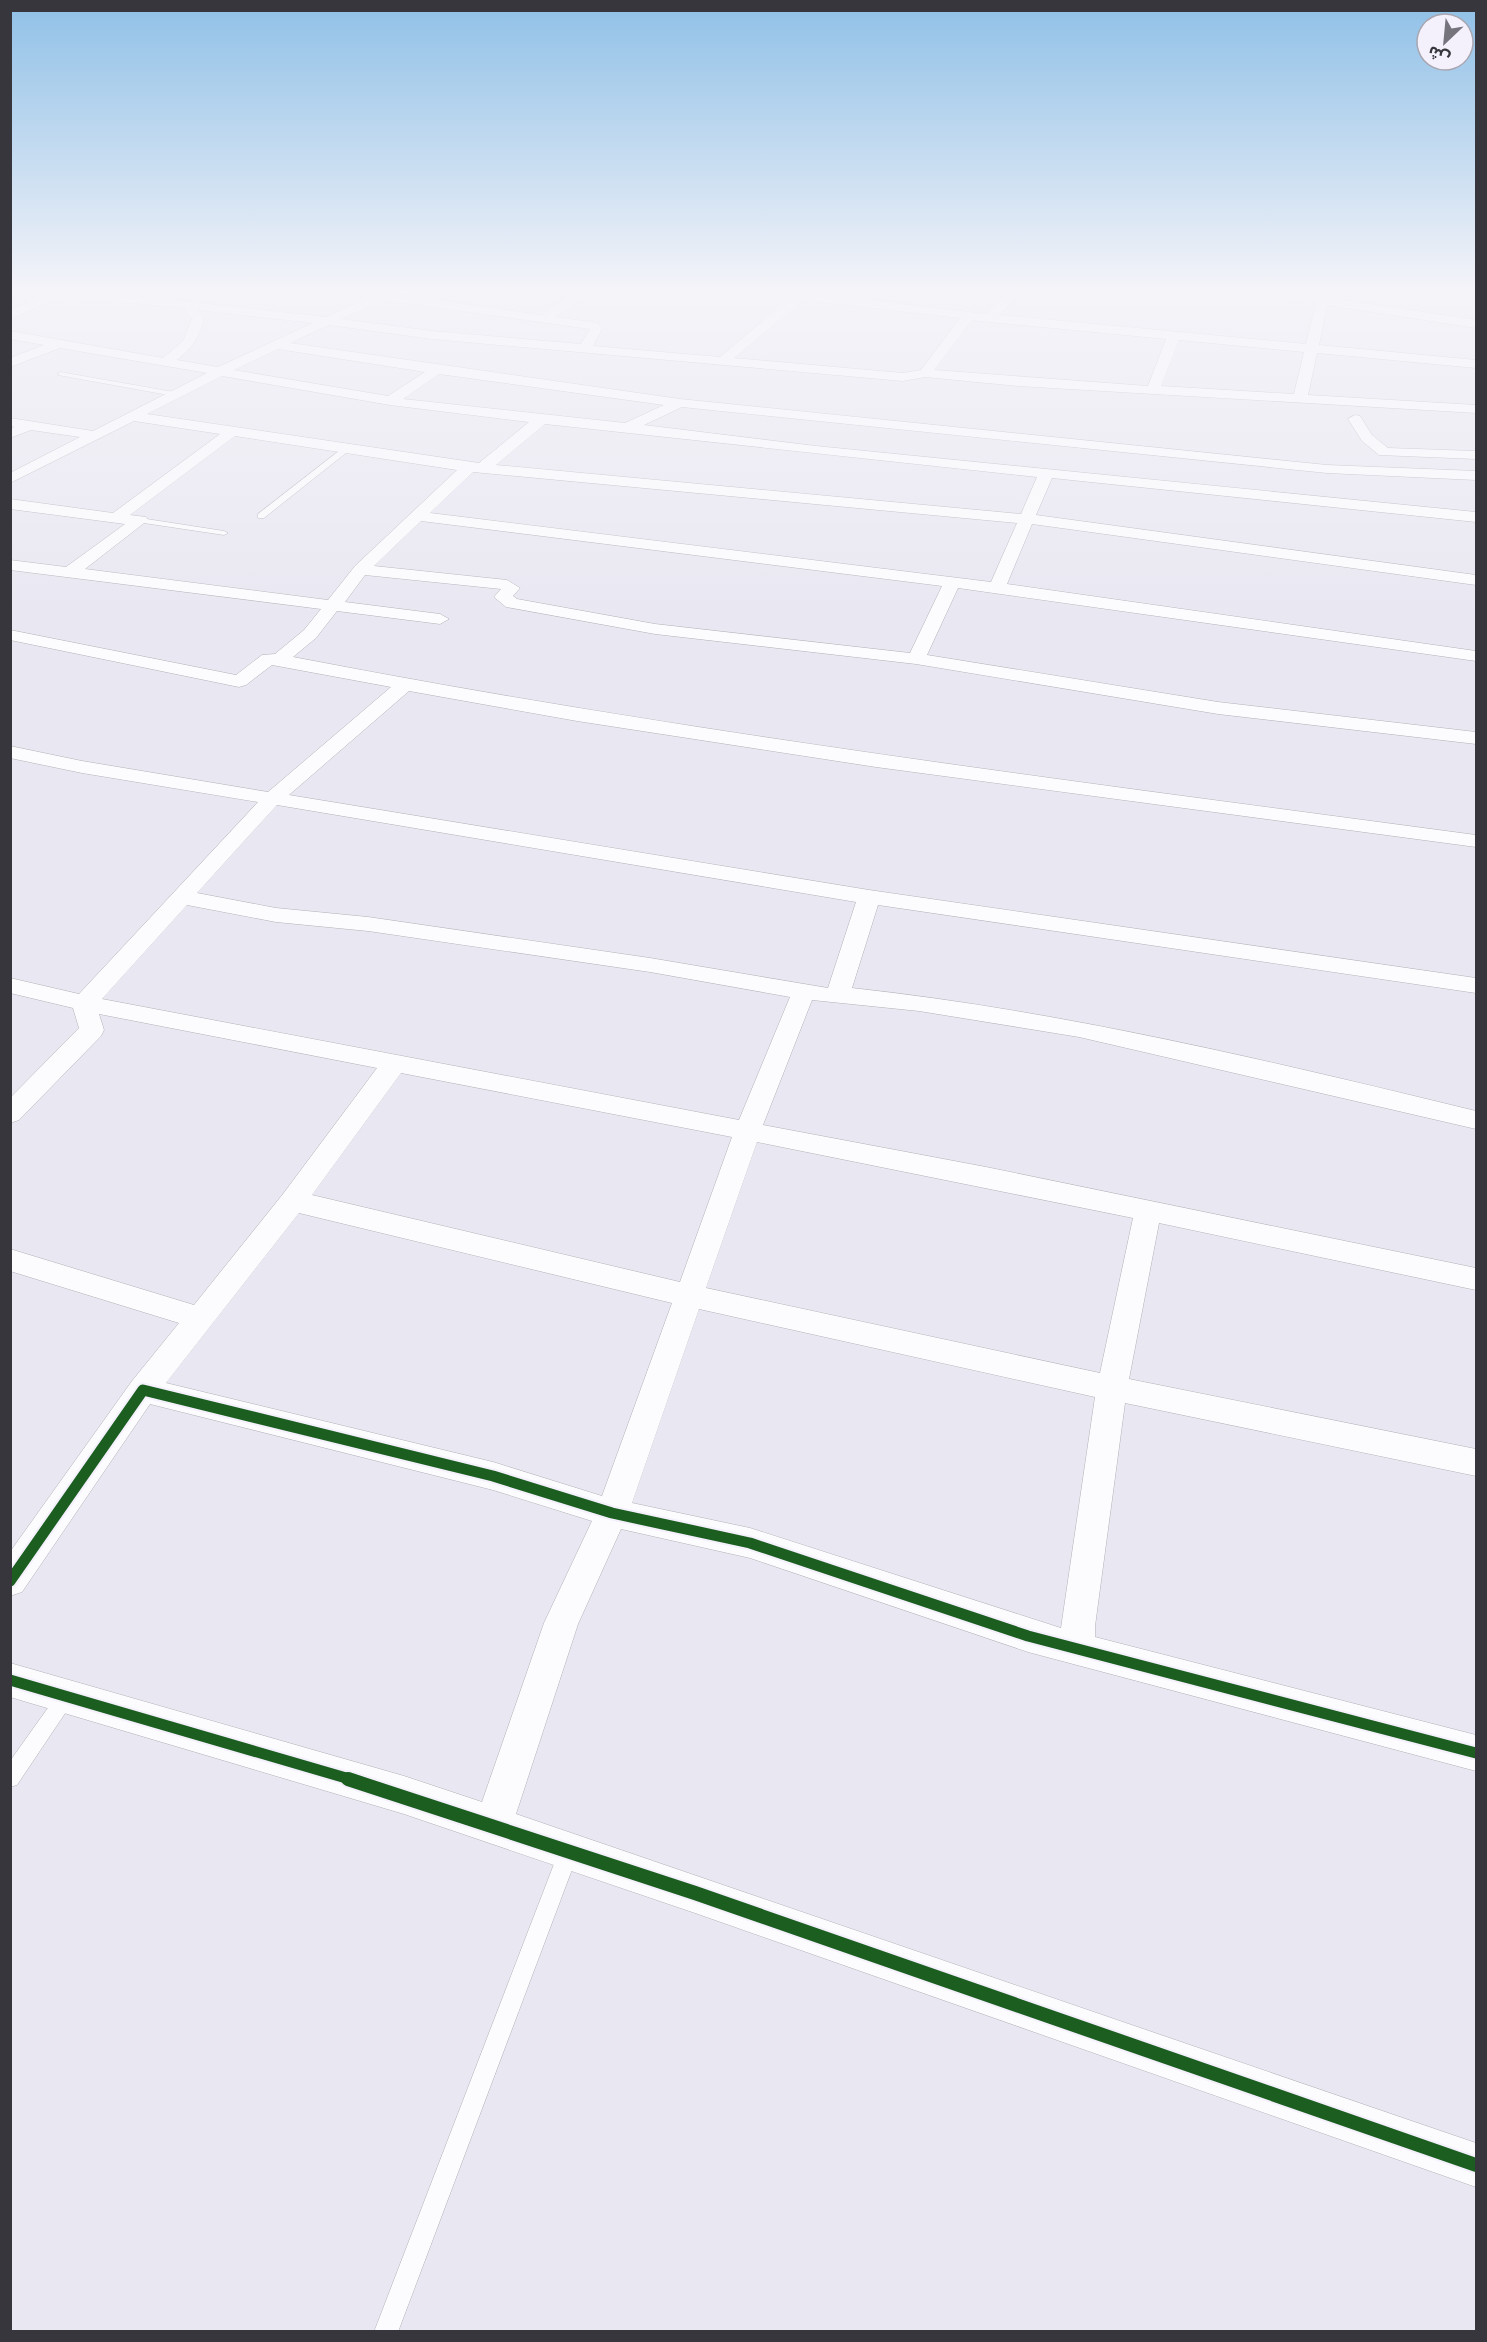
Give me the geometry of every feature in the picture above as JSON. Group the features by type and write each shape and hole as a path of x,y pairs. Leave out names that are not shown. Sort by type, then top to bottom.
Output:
{"street":[{"path":"10,479 163,399"},
{"path":"386,399 1046,474 1476,518"},
{"path":"504,414 523,399"},
{"path":"653,399 1315,468 1476,475"},
{"path":"1305,399 1476,409"},
{"path":"627,427 680,403"},
{"path":"130,416 476,468 1027,519 1476,580"},
{"path":"279,660 310,634 361,570 417,516 543,418"},
{"path":"1355,419 1367,438 1384,452 1476,455"},
{"path":"10,422 93,435"},
{"path":"10,434 29,426"},
{"path":"115,519 231,432"},
{"path":"997,588 1046,474"},
{"path":"10,504 115,519 140,520"},
{"path":"417,516 997,588 1476,656"},
{"path":"69,573 140,520"},
{"path":"10,565 440,619"},
{"path":"361,570 507,585 512,588 503,597 512,603 655,629 916,659 1218,708 1476,738"},
{"path":"916,659 952,583"},
{"path":"10,635 239,681 268,659 279,660 515,706 855,759 1476,841"},
{"path":"84,1003 272,799 405,685"},
{"path":"10,752 82,767 869,897 1476,985"},
{"path":"182,897 276,915 392,928 650,965 837,997 869,897"},
{"path":"10,985 84,1003 748,1130 1476,1279"},
{"path":"493,1825 561,1623 612,1514 687,1295 748,1130 804,992"},
{"path":"838,994 912,1000 1147,1044 1476,1120"},
{"path":"10,1114 92,1030 84,1003"},
{"path":"10,1581 143,1390 293,1201 396,1061"},
{"path":"293,1201 687,1295 1112,1388 1476,1463"},
{"path":"1078,1649 1078,1626 1112,1388 1148,1211"},
{"path":"10,1260 200,1318"},
{"path":"143,1390 493,1476 612,1514 750,1543 1028,1636 1476,1753"},
{"path":"10,1680 404,1795 570,1850 1476,2165"}],"lane":[{"path":"261,516 347,449"},
{"path":"140,520 224,533"},
{"path":"10,1778 66,1697"},
{"path":"386,2331 570,1850"}],"cycle path":[{"path":"10,1581 143,1390 493,1476 612,1513 750,1543 1028,1636 1476,1753"},
{"path":"10,1680 404,1795 695,1893 1476,2165"}]}
